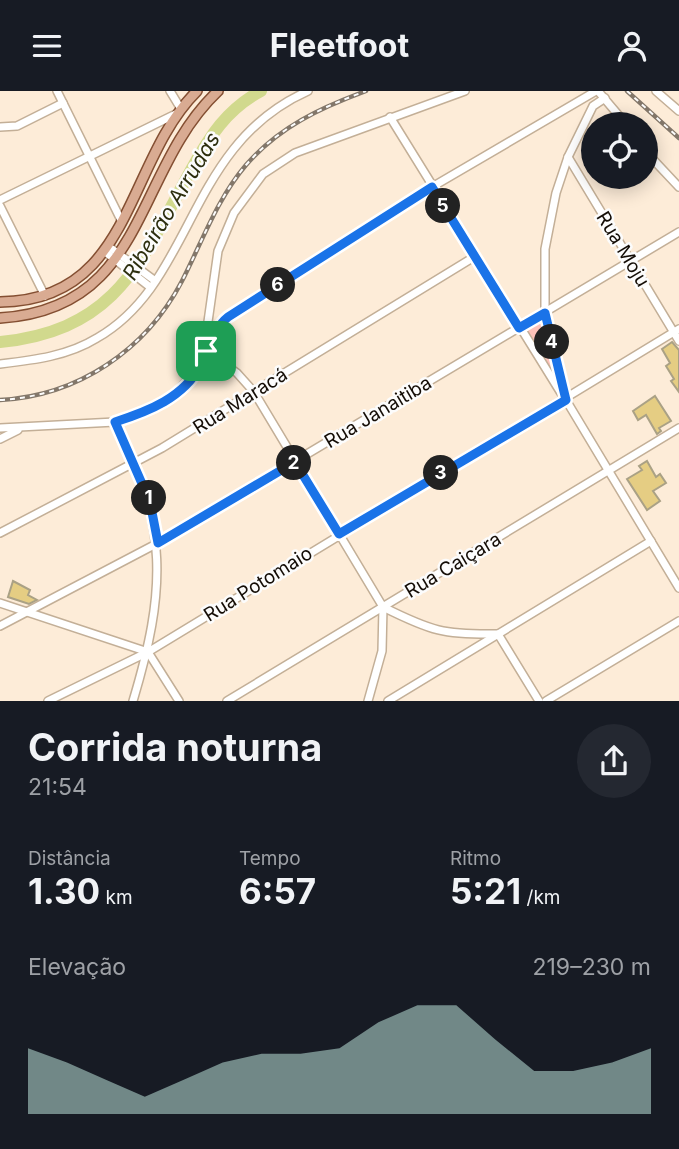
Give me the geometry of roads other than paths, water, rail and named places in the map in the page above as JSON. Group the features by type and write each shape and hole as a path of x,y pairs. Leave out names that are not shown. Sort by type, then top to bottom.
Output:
{"main road":[{"path":"0,302 31,301 45,296 78,278 106,249 181,107 197,91"},
{"path":"0,318 29,315 60,306 89,289 119,259 190,125 218,91"}],"street":[{"path":"57,91 122,222"},
{"path":"0,200 181,107 170,91"},
{"path":"0,364 47,357 96,339 129,314 209,183 244,134 273,110 308,91"},
{"path":"206,351 218,251 234,213 246,193 282,159 465,91"},
{"path":"0,428 115,422 146,412 171,398 193,376 221,323 228,317 432,187 597,91 616,112"},
{"path":"656,91 679,111"},
{"path":"566,400 545,313 544,271 548,228 568,156 593,106 605,98"},
{"path":"0,127 17,126 63,103"},
{"path":"390,117 679,588"},
{"name":"Rua Moju","path":"568,156 630,263 676,331 679,341"},
{"path":"658,165 679,187"},
{"path":"0,206 45,296"},
{"name":"Rua Janaitiba","path":"0,626 158,543 679,232"},
{"path":"106,249 149,282"},
{"name":"Rua Maracá","path":"0,533 135,463 474,257"},
{"name":"Rua Potomaio","path":"48,701 148,652 676,331"},
{"path":"206,351 237,373 254,392 383,607 382,651 368,701"},
{"path":"115,422 150,502 158,543 155,611 148,652 133,701"},
{"path":"0,439 21,428"},
{"name":"Rua Caiçara","path":"227,701 679,428"},
{"path":"388,701 651,541"},
{"path":"0,603 148,652 179,701"},
{"path":"383,607 432,631 459,635 498,634"},
{"path":"546,701 679,621"},
{"path":"498,634 539,701"}],"waterway":[{"name":"Ribeirão Arrudas","path":"0,342 40,335 73,323 99,306 121,286 157,234 212,135 238,106 261,91"}],"railway":[{"path":"0,400 29,397 82,379 129,348 167,306 218,206 246,165 286,129 332,104 366,91"},
{"path":"627,91 679,138"}]}
